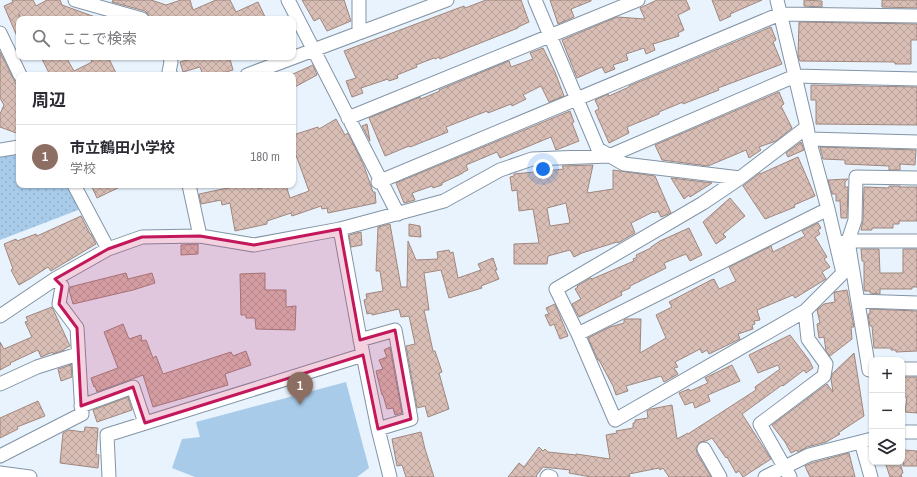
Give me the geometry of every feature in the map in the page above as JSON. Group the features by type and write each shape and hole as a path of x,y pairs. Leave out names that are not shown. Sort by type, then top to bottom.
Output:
{"street":[{"path":"76,0 132,16"},
{"path":"288,0 379,182 398,214"},
{"path":"359,0 359,33"},
{"path":"296,57 447,0"},
{"path":"535,0 598,149 624,164 740,178"},
{"path":"348,118 638,0"},
{"path":"777,0 808,133 828,209 842,243 858,301 869,370"},
{"path":"379,182 576,98 780,14 917,16"},
{"path":"0,32 19,72"},
{"path":"169,72 171,60"},
{"path":"255,72 287,60"},
{"path":"0,316 54,279 108,249 142,237 200,236 254,245 340,229 444,201 500,170 532,158 609,156 795,76 917,79"},
{"path":"917,142 808,133 703,203 556,289 578,334 615,420 805,311 843,273 842,243 855,220 856,177 917,178"},
{"path":"0,150 16,147"},
{"path":"76,188 108,249"},
{"path":"190,188 200,236"},
{"path":"578,334 828,209"},
{"path":"340,229 363,355 378,429 390,477"},
{"path":"842,243 917,241"},
{"path":"0,456 82,414 77,328 59,304 62,286 54,279"},
{"path":"858,301 917,303"},
{"path":"788,472 760,424 824,376 826,364 808,339 805,311"},
{"path":"360,340 395,330 411,419 378,429"},
{"path":"0,384 37,367 78,354"},
{"path":"109,477 107,435 363,355"},
{"path":"905,369 917,369"},
{"path":"81,406 133,387 146,423"},
{"path":"905,432 917,432"},
{"path":"765,477 788,472 809,455 867,440 871,477"},
{"path":"704,449 720,477"},
{"path":"0,473 30,477"},
{"path":"547,477 551,477"}],"highlighted area":[{"path":"340,229 360,340 395,330 411,419 378,429 363,355 145,423 133,387 81,406 77,328 59,304 62,286 55,279 108,249 142,237 200,236 254,245"}],"shaded area":[{"path":"16,153 16,188 76,188 86,207 0,240 0,157"},
{"path":"346,382 369,468 357,477 195,477 172,468 182,439 200,437 196,422"}],"building":[{"path":"12,0 33,0 36,6 47,0 60,0 62,5 92,16 20,16 19,14 19,16 16,16 16,34 4,6 13,2"},
{"path":"113,0 151,0 166,5 181,0 190,0 193,10 216,0 230,0 236,12 258,2 265,16 149,16 145,11 112,2"},
{"path":"302,0 344,0 351,21 327,31 320,18 314,21"},
{"path":"486,0 521,0 529,22 518,28 440,59 439,57 434,58 416,65 417,67 397,75 398,78 389,81 388,79 361,88 363,93 352,97 346,81 356,78 344,51 464,6 465,8"},
{"path":"550,0 591,1 571,9 574,17 558,24"},
{"path":"657,0 686,0 690,9 678,15 684,30 678,33 679,36 653,44 655,50 646,54 644,48 626,54 628,60 613,65 615,69 605,73 602,67 577,78 562,40 617,17 645,19 640,8"},
{"path":"712,0 762,0 730,14 731,16 720,21"},
{"path":"804,0 822,1 822,7 804,6"},
{"path":"882,0 917,0 917,8 882,7"},
{"path":"799,22 917,24 917,40 911,40 911,64 895,64 895,62 800,61 798,56"},
{"path":"771,27 776,40 773,42 782,64 718,88 719,90 659,112 659,114 627,127 629,133 609,143 595,111 599,109 595,100 608,94 609,96 629,86"},
{"path":"543,48 555,72 564,96 549,102 541,86 523,95 526,99 512,106 511,104 488,113 487,111 446,127 448,132 385,156 369,118 420,97 421,99 509,61 511,67 533,59 530,53"},
{"path":"0,52 16,84 16,133 0,127 0,114 4,105 0,98"},
{"path":"42,60 68,60 74,71 92,62 91,60 110,60 116,72 48,72"},
{"path":"186,60 230,60 233,70 226,72 202,72 200,67 183,72 180,62"},
{"path":"313,65 317,75 296,86 296,73"},
{"path":"811,85 917,87 917,125 816,124 816,100 811,100"},
{"path":"779,92 784,104 781,106 792,128 776,141 759,147 761,150 749,158 746,150 708,166 662,160 655,145"},
{"path":"570,111 574,122 572,123 579,141 556,150 551,137 500,158 497,152 466,165 468,170 442,183 442,185 433,188 432,186 412,193 415,200 404,203 396,183"},
{"path":"336,119 345,135 348,133 364,166 373,192 375,192 376,203 328,213 327,208 322,209 321,206 292,216 291,213 267,221 267,224 235,231 230,203 222,205 221,200 201,204 199,194 228,188 287,188 290,198 309,191 296,155 296,134 318,127 319,129"},
{"path":"367,124 370,141 362,126"},
{"path":"801,142 804,150 788,157 786,153"},
{"path":"820,147 916,150 915,165 900,164 900,170 889,170 889,166 845,164 845,160 823,159"},
{"path":"798,157 815,196 794,205 795,207 765,219 743,186 760,173"},
{"path":"593,165 587,193 613,189 613,170 655,176 671,213 661,217 658,211 653,212 631,223 635,233 618,243 617,242 582,253 574,257 570,250 548,256 547,264 514,264 514,244 539,243 533,209 519,211 517,190 512,191 510,177 514,176 514,174 564,169 562,166","holes":["566,203 570,223 550,226 547,208"]},
{"path":"671,178 712,183 690,197 689,195 684,199"},
{"path":"848,179 845,182 845,187 848,187 847,218 841,218 840,201 836,201 836,194 832,194 828,180"},
{"path":"889,186 917,187 917,221 899,221 899,224 893,224 893,228 872,228 872,230 861,230 863,220 864,187 889,188"},
{"path":"92,188 118,188 97,198"},
{"path":"730,198 745,216 723,234 726,237 716,244 703,222"},
{"path":"81,216 96,244 51,271 48,267 19,285 11,270 13,269 4,244 36,234 37,236"},
{"path":"818,223 821,228 818,230 820,234 815,237 827,257 824,259 830,267 822,272 826,279 795,298 793,295 757,310 760,320 754,321 755,324 752,325 753,329 738,334 740,339 709,354 707,350 702,353 700,349 675,362 678,367 674,368 678,374 664,382 661,376 626,386 628,391 616,395 613,386 598,360 588,338 610,327 624,323 624,320 626,319 641,319 640,353 666,338 656,315 672,307 669,302 714,279 719,289 736,281 729,267 771,246 773,252 805,236 802,231"},
{"path":"390,224 401,287 407,287 408,241 416,260 438,259 437,252 449,250 450,253 453,252 458,278 481,270 478,264 493,258 497,270 495,270 499,279 481,286 482,288 449,298 441,270 424,273 429,310 424,310 433,351 435,351 442,372 439,373 449,409 428,417 425,406 417,408 406,346 415,344 409,316 401,317 399,309 372,315 372,313 367,314 364,300 367,299 366,294 383,291 380,271 376,271 378,227"},
{"path":"409,224 420,226 421,237 409,236"},
{"path":"689,228 702,255 690,261 686,254 664,263 666,268 630,286 630,288 621,292 622,295 579,317 572,304 581,299 575,289 578,287 577,286 591,278 592,279 634,261 633,259 637,257 636,255 651,248 660,241"},
{"path":"361,232 362,245 351,247 349,235"},
{"path":"198,244 198,254 181,255 181,245"},
{"path":"861,249 879,249 880,273 903,273 903,249 917,249 917,287 912,287 912,289 880,289 880,294 864,291 864,261 862,261"},
{"path":"126,273 128,279 152,273 155,283 133,290 73,304 69,290 70,287"},
{"path":"265,273 265,290 286,290 286,307 296,306 295,330 256,329 255,318 246,318 246,315 241,315 240,274"},
{"path":"847,290 854,327 851,327 852,339 830,356 826,351 824,337 819,338 817,324 820,323 817,310 824,304 835,302 835,292"},
{"path":"555,304 568,336 560,339 554,324 550,326 545,315 549,314 546,308"},
{"path":"52,307 70,346 64,350 53,354 53,352 41,357 38,350 10,363 11,364 0,370 0,342 4,349 32,337 25,322 28,321 26,317"},
{"path":"870,309 917,311 917,351 896,352 896,350 891,350 891,348 874,348 872,326 870,326 868,314 870,314"},
{"path":"123,324 129,339 141,335 142,341 146,340 153,358 156,356 163,374 231,352 233,356 246,351 251,365 225,374 228,385 153,407 143,375 97,392 91,378 118,368 104,332"},
{"path":"790,335 809,360 813,368 806,373 804,370 742,414 771,459 743,477 739,471 736,473 727,457 726,458 712,438 700,442 696,448 697,453 711,477 669,477 663,468 660,470 659,468 629,474 630,477 591,477 569,473 570,470 543,467 536,476 537,477 508,477 519,463 524,467 539,447 543,451 545,449 548,452 610,459 606,435 617,433 616,431 633,428 633,423 635,423 635,420 648,418 647,411 651,409 672,405 677,439 688,434 756,390 755,387 780,369 778,365 758,373 749,355"},
{"path":"390,347 402,413 395,415 393,408 387,409 376,371 383,369 379,360 387,357 384,350"},
{"path":"854,353 864,416 838,433 840,434 826,442 791,453 785,442 772,425 827,384 833,392 831,379 832,374"},
{"path":"71,365 72,377 61,381 58,369"},
{"path":"732,365 740,381 708,395 710,401 695,408 693,402 685,405 679,393 689,389 690,391 708,383 705,378"},
{"path":"905,377 917,377 917,413 905,412 907,397 905,397"},
{"path":"128,397 132,410 97,422 93,410"},
{"path":"38,401 45,416 17,427 18,429 0,438 0,418"},
{"path":"85,427 98,428 96,454 99,455 98,468 60,463 63,433 69,430 84,432"},
{"path":"421,432 434,477 406,477 402,465 397,466 392,439"},
{"path":"905,450 917,451 917,466 903,466 905,465"},
{"path":"849,453 855,477 810,477 805,466 812,463"},
{"path":"886,465 901,465 903,473 901,474 902,477 890,477"}],"place":[{"name":"市立鶴田小学校","path":"300,405"}]}
